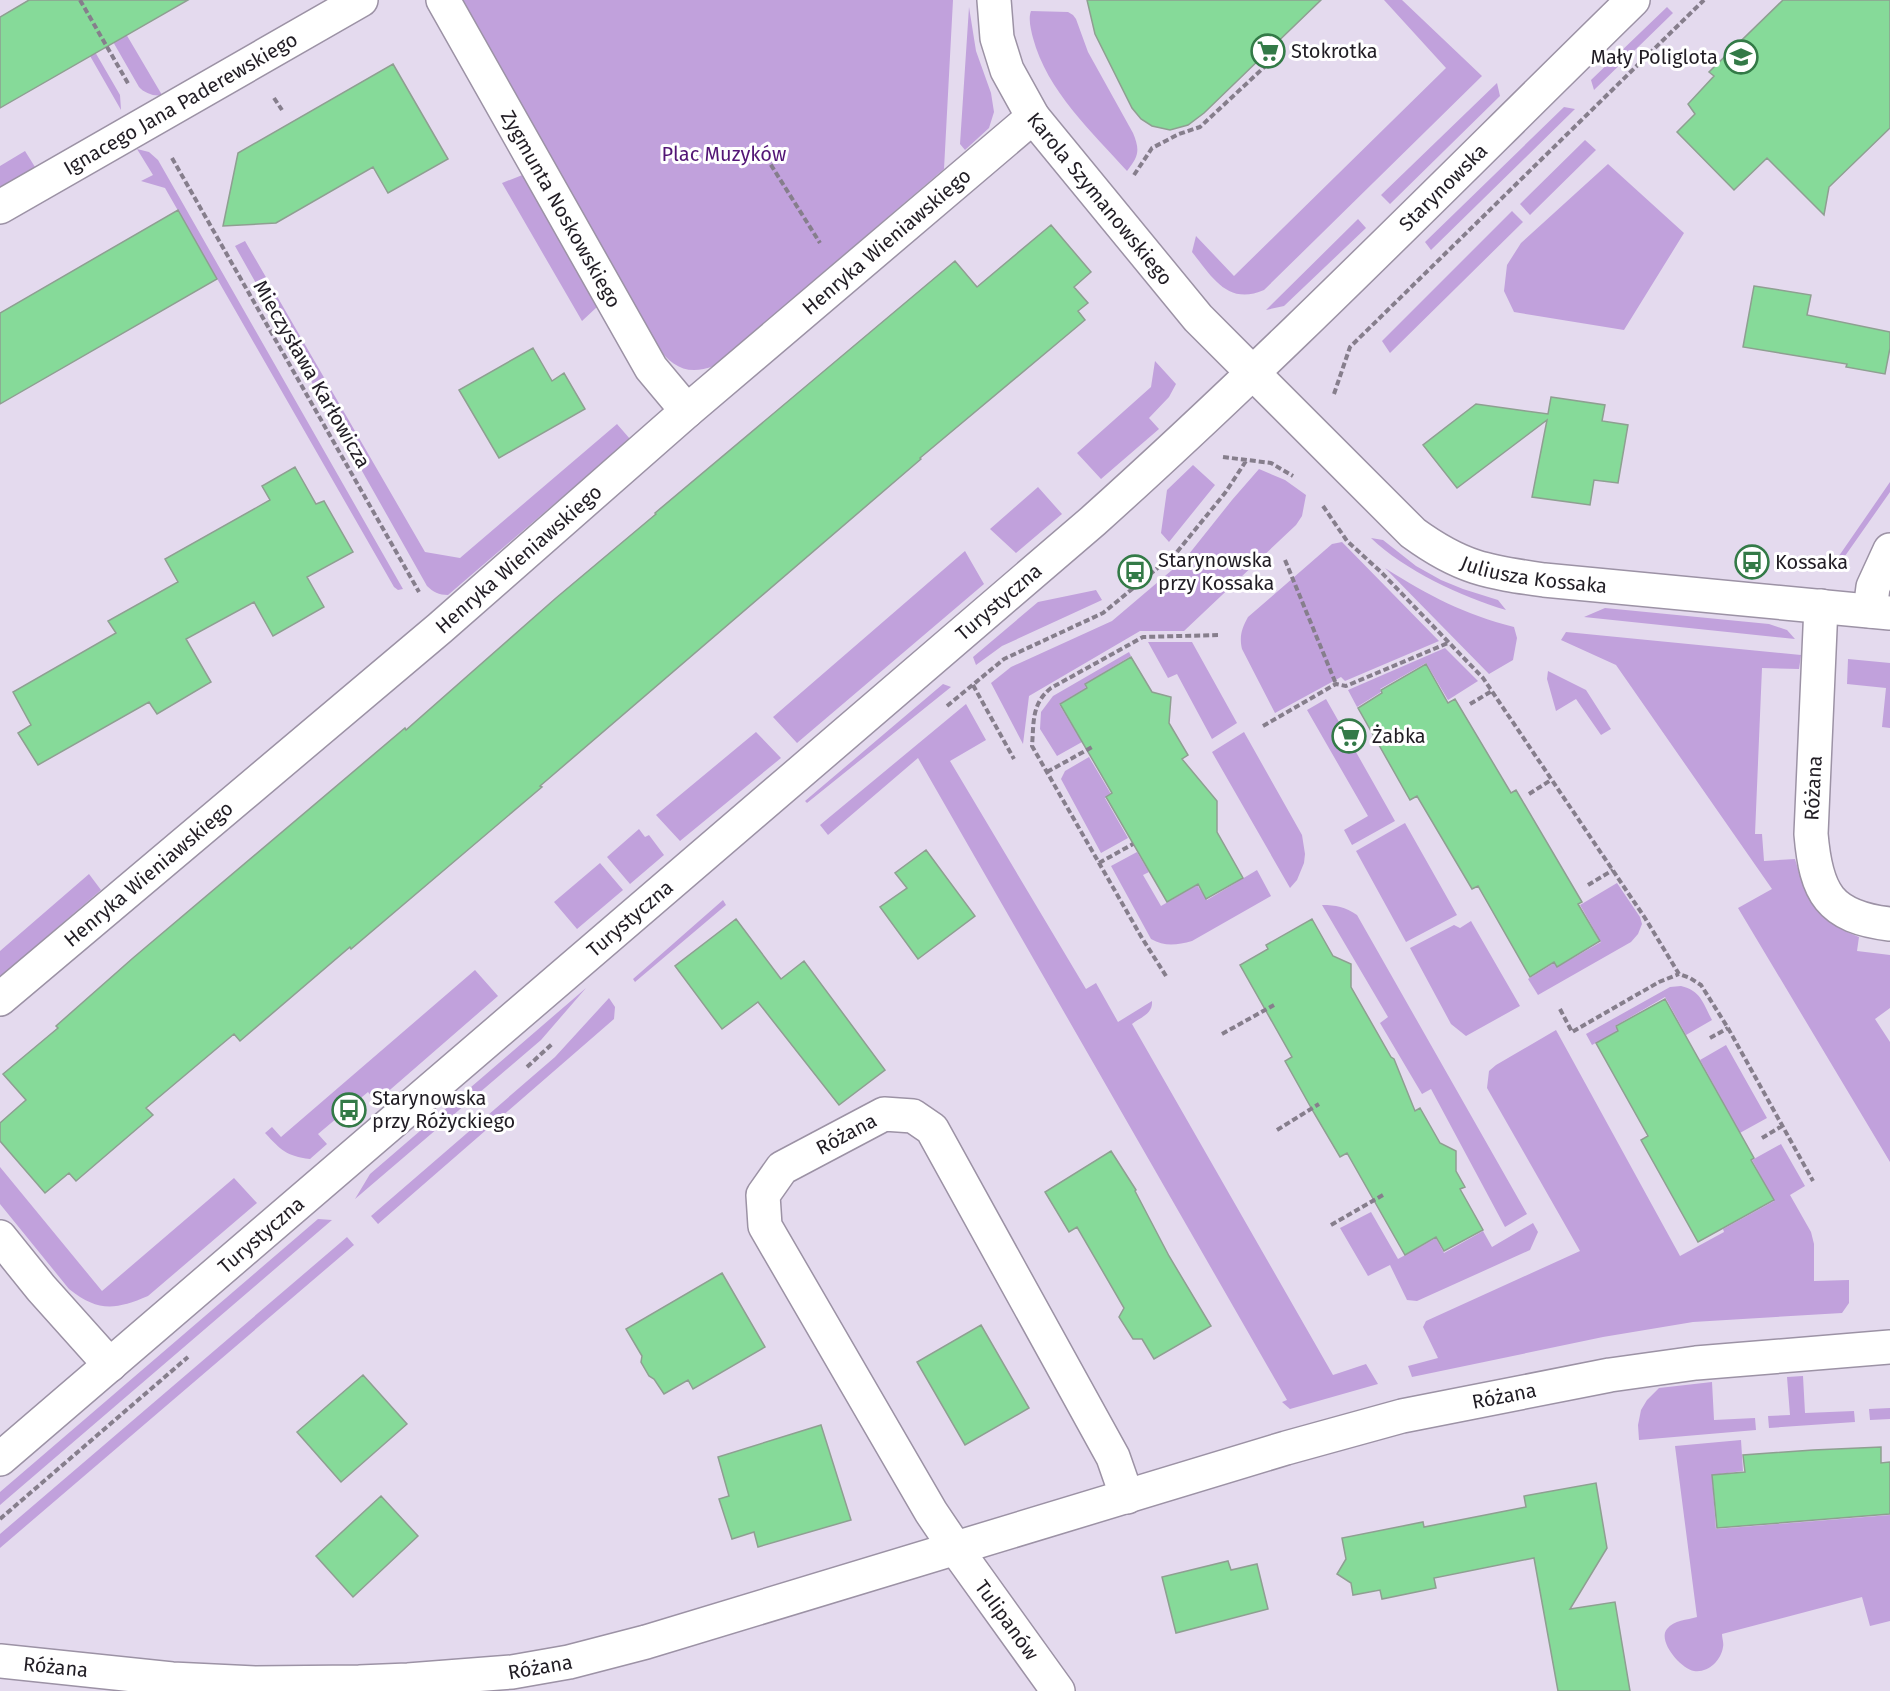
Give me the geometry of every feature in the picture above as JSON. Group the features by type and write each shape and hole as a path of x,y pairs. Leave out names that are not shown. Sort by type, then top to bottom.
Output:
{"street":[{"name":"Ignacego Jana Paderewskiego","path":"0,207 361,0"},
{"name":"Zygmunta Noskowskiego","path":"443,0 651,368 687,411"},
{"name":"Karola Szymanowskiego","path":"994,0 997,38 1007,70 1033,117 1198,318 1253,372"},
{"name":"Starynowska","path":"1253,372 1633,0"},
{"name":"Henryka Wieniawskiego","path":"0,999 440,628 687,411 1033,117"},
{"name":"Juliusza Kossaka","path":"1253,372 1413,533 1450,558 1470,566 1492,573 1544,580 1880,612"},
{"name":"Turystyczna","path":"0,1459 1093,521 1176,447 1253,372"},
{"path":"1880,612 1873,587 1890,550"},
{"name":"Różana","path":"1821,606 1810,834 1813,864 1825,893 1842,911 1868,921 1890,924"},
{"name":"Różana","path":"956,1549 931,1512 765,1226 763,1195 782,1168 884,1114 913,1116 932,1128 1113,1457 1127,1497"},
{"path":"0,1237 41,1288 110,1365"},
{"name":"Różana","path":"0,1661 172,1678 255,1683 408,1680 512,1672 569,1662 646,1642 1286,1448 1402,1416 1611,1376 1696,1363 1890,1347"},
{"name":"Tulipanów","path":"956,1549 1058,1691"}],"path":[{"path":"80,0 130,87"},
{"path":"1331,400 1350,347 1704,0"},
{"path":"1133,176 1152,148 1179,134 1200,127 1274,58 1268,51"},
{"path":"272,95 282,110"},
{"name":"Mieczysława Karłowicza","path":"170,155 440,628"},
{"path":"766,157 843,279"},
{"path":"1215,456 1270,463 1299,479"},
{"path":"946,707 1004,659 1102,613 1177,552 1225,493 1246,461"},
{"path":"1319,501 1347,541 1381,572 1483,678 1645,918 1678,974 1701,985 1728,1028 1813,1181"},
{"path":"1285,560 1336,684"},
{"path":"1166,976 1032,746 1035,709 1041,696 1051,688 1143,637 1218,635"},
{"path":"1263,726 1336,684 1346,686 1449,643"},
{"path":"973,686 1014,759"},
{"path":"1470,704 1492,691"},
{"path":"1047,772 1094,746"},
{"path":"1529,794 1551,780"},
{"path":"1100,863 1133,844"},
{"path":"1588,885 1613,870"},
{"path":"1560,1009 1572,1032 1659,982 1678,974"},
{"path":"1222,1034 1274,1005"},
{"path":"1710,1038 1728,1028"},
{"path":"522,1071 555,1041"},
{"path":"1276,1130 1319,1104"},
{"path":"1762,1138 1782,1126"},
{"path":"1331,1225 1383,1195"},
{"path":"0,1518 192,1354"}],"green space":[{"path":"58,0 65,0 120,95 121,110"},
{"path":"89,0 106,0 162,95 150,94 139,87"},
{"name":"Plac Muzyków","path":"462,0 953,0 944,169 714,366 696,370 681,368 668,359 656,345"},
{"path":"1384,0 1402,0 1482,76 1264,290 1251,294 1231,292 1214,279 1192,252 1196,236 1234,276 1446,68"},
{"path":"969,7 976,51 991,93 994,112 989,128 965,150 960,144"},
{"path":"1667,7 1673,13 1594,90 1591,80"},
{"path":"1031,11 1068,12 1076,19 1088,52 1133,133 1137,153 1127,171 1072,110 1049,76 1033,38"},
{"path":"1497,83 1500,96 1390,204 1381,195"},
{"path":"1564,107 1575,109 1431,250 1425,242"},
{"path":"1585,140 1596,150 1530,215 1520,204"},
{"path":"137,149 149,152 158,160 403,589 398,590 394,587 165,188 141,181 153,175"},
{"path":"25,151 35,167 0,188 0,166"},
{"path":"1608,164 1684,233 1624,330 1514,312 1504,291 1507,265 1521,243"},
{"path":"525,174 597,307 582,321 502,183"},
{"path":"1512,211 1523,222 1390,353 1382,341"},
{"path":"1358,219 1366,228 1284,306 1266,310"},
{"path":"245,241 425,552 460,558 617,424 630,439 448,595 434,591 427,586 235,246"},
{"path":"1155,361 1176,384 1169,397 1149,418 1159,429 1101,479 1077,453 1151,387"},
{"path":"1193,465 1215,485 1169,542 1161,533 1167,490"},
{"path":"1259,469 1285,480 1306,495 1302,516 1296,525 1184,631 1140,631 1029,696 1023,744 991,683 1011,667 1112,621 1185,559"},
{"path":"1890,482 1890,492 1838,566 1832,566"},
{"path":"1038,487 1062,514 1016,553 990,529"},
{"path":"1371,538 1383,540 1416,566 1441,580 1498,600 1506,610 1471,598 1434,581 1400,561"},
{"path":"1342,542 1439,641 1345,681 1341,677 1275,713 1242,649 1241,636 1244,625 1248,617 1332,544"},
{"path":"965,551 984,584 797,743 773,717"},
{"path":"1385,568 1447,603 1514,627 1517,638 1513,660 1489,674"},
{"path":"1096,590 1102,600 1002,646 976,665 973,657 1038,602"},
{"path":"1605,608 1769,624 1787,630 1795,639 1584,617"},
{"path":"1566,632 1801,655 1799,669 1762,668 1755,834 1762,834 1764,861 1795,859 1804,887 1815,908 1832,923 1859,937 1857,951 1890,955 1890,1008 1875,1019 1890,1042 1890,1162 1738,908 1772,889 1616,665 1561,640"},
{"path":"1148,642 1192,642 1237,723 1212,739 1177,674 1168,678"},
{"path":"1445,648 1478,681 1448,700 1426,663 1380,689 1381,692 1357,707 1348,690"},
{"path":"1129,652 1131,656 1085,684 1086,688 1059,704 1082,742 1057,756 1040,729 1041,712 1053,696"},
{"path":"1848,659 1890,663 1890,728 1882,727 1886,688 1847,684"},
{"path":"1548,671 1586,690 1611,729 1601,735 1576,699 1556,711 1547,679"},
{"path":"943,684 951,687 807,803 805,801"},
{"path":"1326,699 1395,821 1352,845 1344,830 1368,816 1307,710"},
{"path":"966,704 986,740 950,761 1086,989 1096,983 1118,1022 1152,1001 1151,1009 1132,1024 1333,1375 1366,1364 1378,1384 1290,1409 1282,1402 1287,1400 918,758 828,835 820,825"},
{"path":"756,732 781,758 680,841 656,815"},
{"path":"1244,732 1302,835 1304,863 1297,880 1290,888 1212,752"},
{"path":"1089,757 1111,794 1105,798 1128,838 1101,853 1061,779 1065,771"},
{"path":"1405,823 1457,915 1406,942 1356,851"},
{"path":"639,829 645,837 649,835 664,855 630,884 607,857"},
{"path":"1137,852 1149,872 1143,875 1161,906 1197,885 1207,900 1257,870 1271,896 1192,941 1176,944 1161,943 1151,939 1111,866"},
{"path":"600,863 623,890 577,929 554,902"},
{"path":"89,874 101,890 0,977 0,951"},
{"path":"1617,883 1640,917 1642,924 1638,934 1631,942 1538,995 1528,979 1554,963 1557,967 1601,942 1580,905"},
{"path":"723,900 726,905 635,982 633,979"},
{"path":"1322,905 1340,907 1357,915 1527,1214 1505,1227 1431,1089 1422,1094 1380,1023 1388,1017"},
{"path":"1471,921 1520,1006 1466,1036 1451,1024 1410,948 1454,925 1460,928"},
{"path":"475,970 498,996 376,1102 368,1092 318,1134 327,1144 310,1159 284,1151 265,1133 272,1127 281,1137"},
{"path":"1681,986 1697,994 1712,1020 1686,1035 1665,997 1615,1026 1618,1031 1592,1045 1586,1034 1670,987"},
{"path":"586,988 541,1040 355,1199 370,1174"},
{"path":"609,998 615,1007 614,1019 378,1224 371,1216 555,1057"},
{"path":"1556,1030 1680,1256 1774,1201 1752,1160 1781,1144 1805,1186 1790,1195 1811,1232 1814,1244 1814,1281 1849,1280 1849,1303 1842,1313 1693,1322 1603,1337 1412,1377 1408,1366 1438,1358 1423,1327 1426,1321 1580,1251 1487,1088 1489,1071 1496,1065"},
{"path":"1726,1045 1767,1118 1738,1134 1719,1102 1722,1100 1700,1060"},
{"path":"0,1167 102,1291 234,1178 257,1203 148,1296 116,1306 98,1305 69,1289 0,1204"},
{"path":"1371,1212 1398,1259 1436,1238 1444,1253 1483,1231 1492,1247 1533,1223 1538,1232 1530,1250 1417,1301 1407,1300 1390,1265 1368,1276 1340,1228"},
{"path":"318,1219 332,1220 0,1505 0,1492"},
{"path":"347,1237 354,1245 0,1548 0,1534"},
{"path":"1803,1376 1805,1413 1854,1411 1855,1422 1769,1428 1768,1416 1790,1415 1787,1377"},
{"path":"1712,1382 1714,1420 1755,1418 1756,1430 1639,1440 1638,1425 1641,1410 1659,1388"},
{"path":"1890,1408 1890,1419 1870,1420 1869,1409"},
{"path":"1741,1440 1743,1471 1712,1475 1716,1529 1890,1515 1890,1621 1870,1626 1862,1597 1722,1634 1723,1647 1717,1661 1709,1668 1694,1671 1677,1660 1665,1640 1665,1634 1670,1626 1697,1617 1675,1446"}],"building":[{"path":"29,0 188,0 0,108 0,17"},
{"path":"1087,0 1321,0 1204,113 1188,125 1170,130 1152,126 1141,119 1132,108 1095,34"},
{"path":"1783,0 1890,0 1890,128 1829,187 1824,215 1767,158 1734,190 1677,132 1695,114 1688,104 1714,76 1709,72"},
{"path":"393,64 448,159 388,193 373,167 276,223 223,226 238,153"},
{"path":"178,210 217,279 0,404 0,313"},
{"path":"1051,225 1091,272 1074,287 1088,303 1078,311 1085,320 920,458 540,786 542,787 351,949 350,947 240,1041 234,1034 146,1108 153,1115 76,1181 69,1173 45,1193 0,1141 0,1123 26,1100 3,1074 58,1028 56,1026 133,958 405,728 406,730 655,513 955,261 977,287"},
{"path":"1754,286 1811,295 1807,315 1890,332 1890,348 1885,374 1846,367 1847,364 1743,347"},
{"path":"533,348 552,381 564,373 585,409 499,458 459,390"},
{"path":"1551,397 1605,405 1602,421 1628,425 1618,483 1594,480 1590,505 1532,497 1547,420 1457,488 1423,445 1476,404 1548,414"},
{"path":"295,467 316,504 324,501 353,552 307,577 324,607 273,636 254,602 186,639 211,682 157,714 149,702 38,765 18,733 31,725 13,692 116,633 108,621 178,582 165,559 270,500 262,486"},
{"path":"1131,657 1152,692 1171,697 1169,723 1188,755 1182,759 1217,801 1217,832 1243,878 1206,899 1198,884 1167,902 1106,797 1112,793 1060,704 1087,688 1085,684"},
{"path":"1426,664 1448,703 1455,699 1511,793 1516,790 1582,902 1578,904 1600,941 1557,967 1554,962 1530,977 1478,886 1472,889 1417,796 1410,800 1358,708 1382,693 1381,690"},
{"path":"926,850 975,916 918,959 880,907 907,888 895,873"},
{"path":"736,919 781,979 804,961 885,1070 839,1105 758,1002 722,1029 675,966"},
{"path":"1312,919 1333,956 1351,964 1351,987 1394,1059 1415,1111 1420,1108 1440,1143 1456,1151 1456,1171 1465,1187 1460,1189 1483,1230 1444,1251 1436,1237 1405,1255 1347,1153 1340,1157 1314,1113 1285,1061 1292,1057 1240,965 1268,949 1266,945"},
{"path":"1665,999 1754,1158 1751,1160 1774,1200 1698,1242 1641,1140 1648,1136 1596,1043 1618,1031 1616,1026"},
{"path":"1111,1151 1136,1190 1169,1256 1211,1326 1154,1359 1142,1339 1133,1339 1119,1317 1124,1308 1077,1227 1069,1232 1045,1192"},
{"path":"722,1273 765,1347 693,1389 688,1380 664,1394 654,1379 649,1376 641,1362 642,1356 626,1329"},
{"path":"981,1325 1029,1408 965,1445 917,1362"},
{"path":"363,1375 407,1424 341,1482 297,1432"},
{"path":"821,1425 851,1520 758,1547 754,1532 732,1539 719,1499 729,1496 718,1457"},
{"path":"1881,1447 1881,1463 1890,1462 1890,1514 1717,1528 1712,1475 1745,1472 1743,1455"},
{"path":"1596,1483 1607,1548 1570,1609 1615,1602 1630,1691 1558,1691 1534,1558 1434,1578 1436,1588 1382,1599 1380,1590 1353,1595 1351,1583 1337,1574 1346,1559 1342,1538 1423,1522 1424,1527 1526,1507 1524,1496"},
{"path":"381,1496 418,1536 353,1597 316,1556"},
{"path":"1228,1561 1231,1570 1257,1564 1268,1609 1176,1633 1162,1577"}],"place":[{"name":"Stokrotka","path":"1268,51"},
{"name":"Mały Poliglota","path":"1741,57"},
{"name":"Kossaka","path":"1752,562"},
{"name":"Starynowska przy Kossaka","path":"1135,572"},
{"name":"Żabka","path":"1349,736"},
{"name":"Starynowska przy Różyckiego","path":"349,1110"}]}
